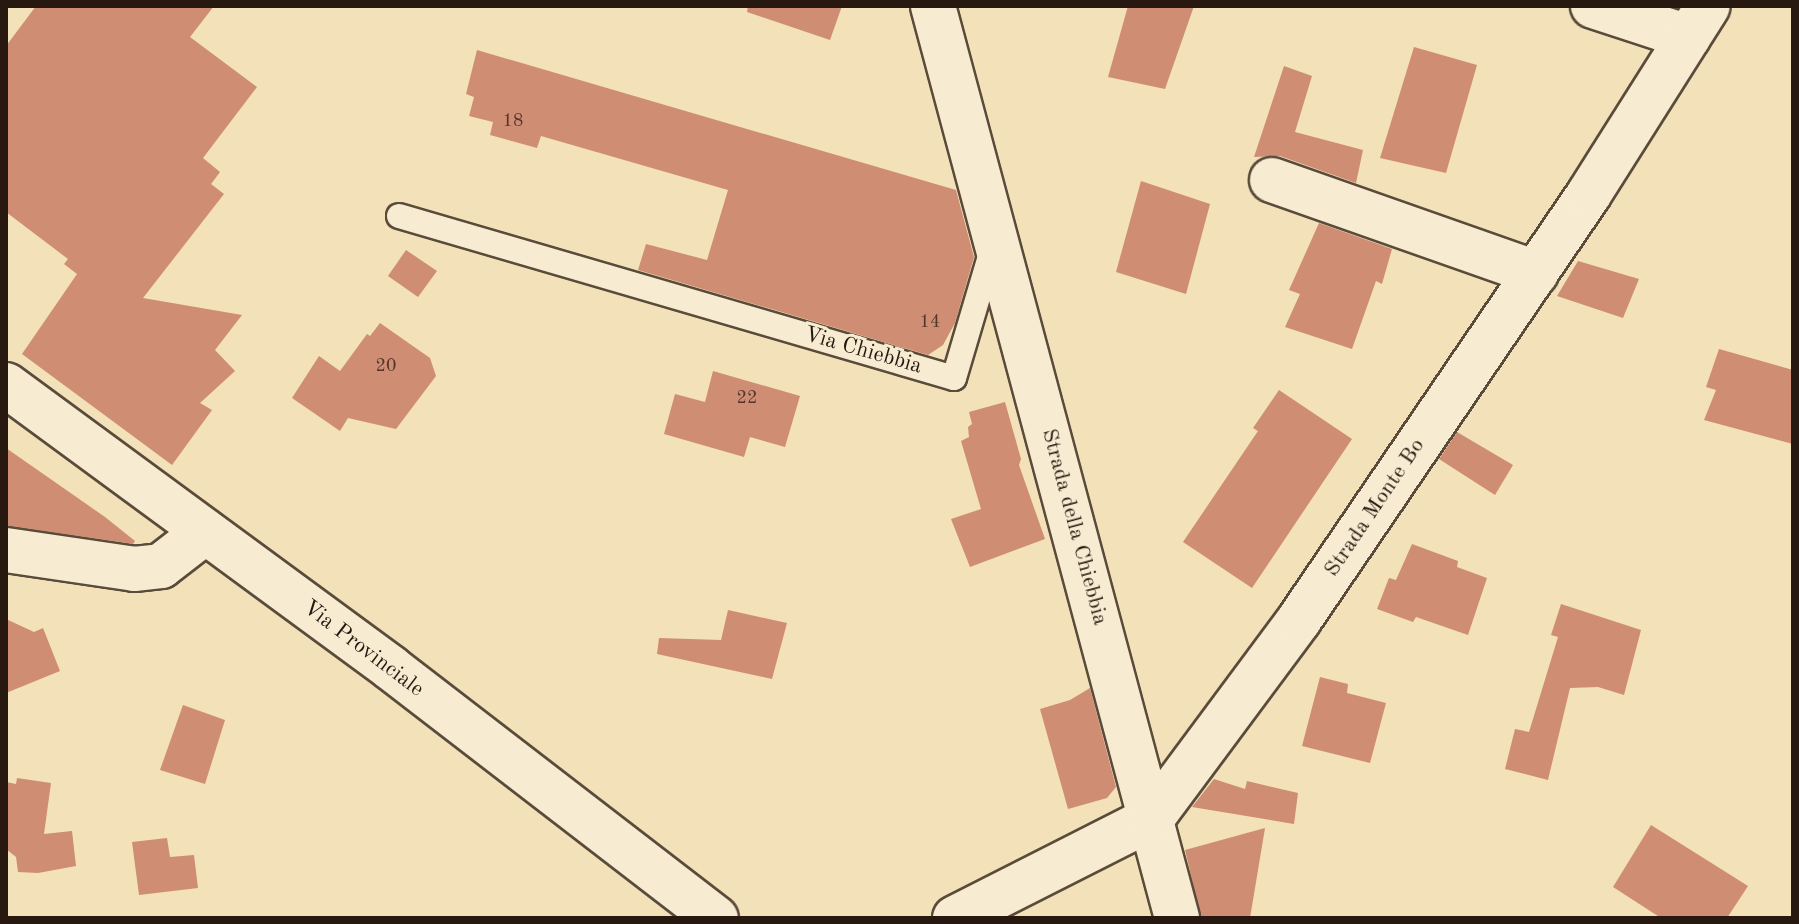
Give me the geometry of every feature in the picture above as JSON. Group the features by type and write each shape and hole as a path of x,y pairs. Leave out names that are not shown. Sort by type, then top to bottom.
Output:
{"street":[{"path":"933,6 996,236"},
{"path":"1593,6 1698,22"},
{"name":"Strada Monte Bo","path":"955,918 1152,818 1299,620 1536,273 1698,22"},
{"path":"1272,180 1536,273"},
{"name":"Strada della Chiebbia","path":"996,236 1177,918"},
{"name":"Via Provinciale","path":"6,385 391,668 716,918"},
{"path":"6,550 134,569 161,566 205,532"}],"lane":[{"name":"Via Chiebbia","path":"399,216 954,378 996,236"}],"building":[{"path":"36,6 214,6 190,37 257,87 203,158 220,172 211,184 224,194 143,298 242,315 215,350 235,371 200,403 212,410 172,465 22,354 77,274 64,264 68,259 6,212 6,46"},
{"path":"748,6 842,6 830,40 747,12"},
{"path":"1128,6 1194,6 1165,89 1108,77"},
{"path":"1414,47 1477,65 1446,173 1380,158"},
{"path":"477,50 956,190 974,257 955,323 943,345 928,355 638,270 646,244 707,260 728,190 541,136 537,148 490,135 493,122 469,116 474,97 466,94"},
{"path":"1284,66 1312,76 1295,132 1363,150 1356,183 1280,156 1254,157"},
{"path":"1141,181 1210,204 1186,294 1116,272"},
{"path":"1319,223 1392,249 1382,284 1376,281 1352,349 1285,327 1300,294 1289,290"},
{"path":"406,250 437,271 418,297 388,276"},
{"path":"1578,261 1639,279 1623,318 1557,296"},
{"path":"380,323 430,358 436,376 396,429 348,418 340,431 292,398 319,356 340,371 367,334 370,336"},
{"path":"1719,349 1793,370 1793,444 1704,420 1716,390 1706,387"},
{"path":"713,371 800,396 785,447 750,437 744,457 664,434 675,394 705,402"},
{"path":"1279,390 1352,439 1252,588 1183,542 1258,431 1253,428"},
{"path":"1005,402 1021,459 1019,465 1045,539 970,567 951,519 981,509 961,441 969,437 968,427 972,424 969,412"},
{"path":"1457,432 1513,465 1495,495 1439,459"},
{"path":"6,448 105,517 135,541 133,544 6,526"},
{"path":"1412,544 1458,561 1457,567 1487,578 1468,635 1416,617 1413,622 1377,609 1389,578 1396,580"},
{"path":"1561,604 1641,630 1624,695 1598,687 1570,688 1548,780 1505,769 1515,729 1529,732 1558,637 1551,635"},
{"path":"728,610 787,623 772,679 657,654 659,638 721,640"},
{"path":"6,619 34,632 43,628 60,671 6,693"},
{"path":"1320,677 1348,684 1347,693 1386,703 1370,763 1302,746"},
{"path":"1090,688 1116,787 1107,798 1068,809 1040,709 1070,700"},
{"path":"183,705 225,720 205,784 160,770"},
{"path":"17,778 51,783 44,834 72,831 76,866 38,873 18,872 16,857 6,849 6,782 16,784"},
{"path":"1214,779 1245,789 1247,781 1298,793 1294,824 1192,807"},
{"path":"1651,825 1748,886 1727,918 1661,918 1613,887"},
{"path":"1265,828 1250,918 1201,918 1185,850"},
{"path":"167,838 170,857 194,855 198,888 139,895 132,842"}]}
